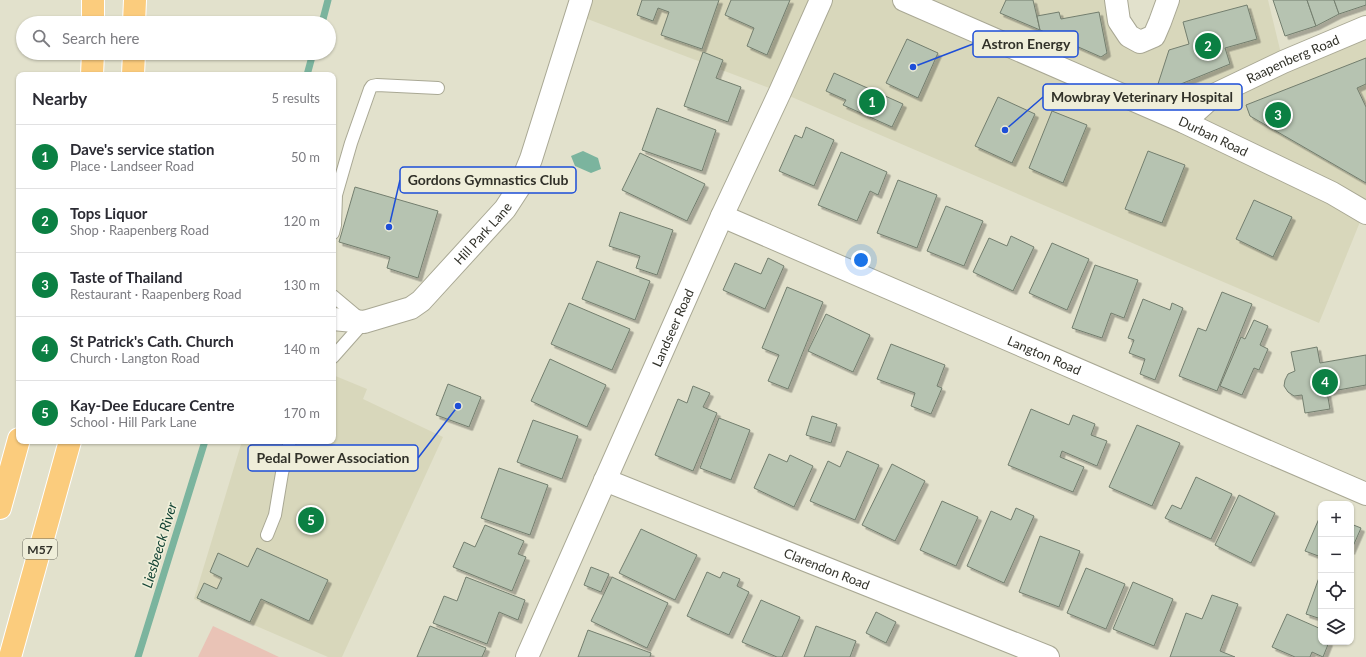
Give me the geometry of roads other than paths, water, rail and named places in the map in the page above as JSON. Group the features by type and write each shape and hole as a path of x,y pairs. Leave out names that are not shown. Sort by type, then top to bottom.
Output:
{"main road":[{"path":"93,0 93,16"},
{"path":"134,16 135,0"},
{"path":"92,72 93,60"},
{"path":"134,60 134,72"},
{"path":"0,508 18,444"},
{"name":"M57","path":"10,657 69,444"}],"street":[{"name":"Hill Park Lane","path":"336,319 364,322 411,308 421,301 506,209 520,186 531,159 581,0"},
{"name":"Landseer Road","path":"527,657 722,216 821,0"},
{"name":"Durban Road","path":"904,0 1184,122 1325,190 1366,213"},
{"path":"1116,0 1119,21 1129,36 1140,42 1154,36 1168,0"},
{"name":"Raapenberg Road","path":"1184,122 1214,95 1283,62 1366,28"},
{"name":"Langton Road","path":"722,216 1366,494"},
{"name":"Clarendon Road","path":"605,480 1048,657"}],"lane":[{"path":"336,194 351,143 372,86 438,88"},
{"path":"336,299 364,322 336,355"},
{"path":"267,535 275,515 282,473 289,444"}],"waterway":[{"name":"Liesbeeck River","path":"324,16 328,0"},
{"name":"Liesbeeck River","path":"308,72 311,60"},
{"name":"Liesbeeck River","path":"138,657 204,444"}],"place":[{"name":"Tops Liquor","path":"1208,46"},
{"name":"Astron Energy","path":"913,67"},
{"name":"Dave's service station","path":"872,102"},
{"name":"Taste of Thailand","path":"1278,115"},
{"name":"Mowbray Veterinary Hospital","path":"1005,130"},
{"name":"Gordons Gymnastics Club","path":"389,227"},
{"name":"St Patrick's Cath. Church","path":"1325,382"},
{"name":"Pedal Power Association","path":"458,406"},
{"name":"Kay-Dee Educare Centre","path":"311,520"}]}
